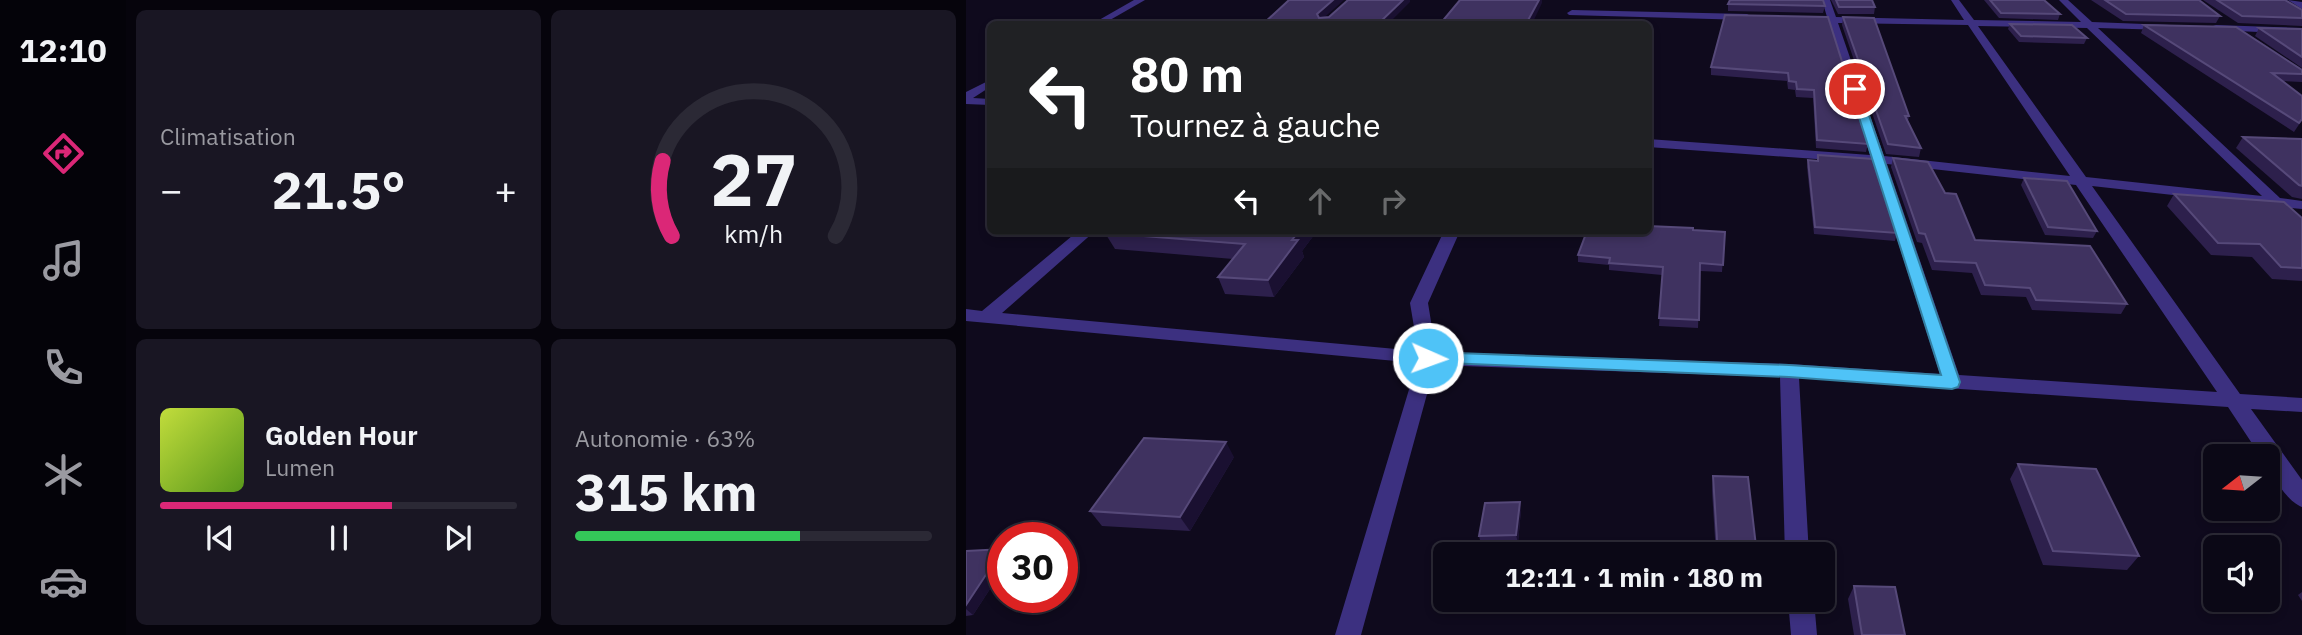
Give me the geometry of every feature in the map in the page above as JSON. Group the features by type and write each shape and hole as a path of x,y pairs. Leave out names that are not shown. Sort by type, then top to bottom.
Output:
{"street":[{"path":"1102,21 1141,0"},
{"path":"1570,21 1577,0"},
{"path":"1826,0 1952,382"},
{"path":"1955,0 2302,498"},
{"path":"2063,0 2302,228"},
{"path":"2292,0 2302,6"},
{"path":"1572,13 1764,18"},
{"path":"2213,14 2253,42"},
{"path":"1791,18 2182,27"},
{"path":"2207,27 2302,31"},
{"path":"966,99 987,85"},
{"path":"966,99 987,102"},
{"path":"1652,143 1878,159 2302,205"},
{"path":"986,317 1082,235"},
{"path":"1348,635 1428,358 1419,303 1450,235"},
{"path":"966,315 1428,358 1789,371 2302,405"},
{"path":"1789,371 1796,542"},
{"path":"1802,612 1804,635"}],"building":[{"path":"1289,0 1333,0 1317,14 1319,18 1329,17 1348,0 1403,0 1381,21 1266,21"},
{"path":"1460,0 1539,0 1528,21 1442,21"},
{"path":"1730,0 1823,0 1825,6 1728,4"},
{"path":"1836,0 1872,0 1875,7 1839,7"},
{"path":"1990,0 2044,0 2060,14 2001,13"},
{"path":"2105,0 2199,0 2220,16 2126,14"},
{"path":"2217,0 2285,0 2302,10 2302,18 2242,16"},
{"path":"1725,15 1828,17 1868,144 1817,140 1814,90 1797,89 1796,82 1789,81 1788,73 1711,67"},
{"path":"1843,17 1874,18 1909,116 1905,116 1921,148 1888,144"},
{"path":"2010,24 2072,25 2087,38 2021,36"},
{"path":"2144,25 2236,27 2302,70 2302,74 2272,73 2302,96 2302,119 2299,123"},
{"path":"2259,28 2302,29 2302,57"},
{"path":"2243,137 2302,139 2302,186 2299,185"},
{"path":"1818,155 1873,159 1897,233 1815,227 1808,160 1818,161"},
{"path":"1893,158 1928,162 1945,193 1956,194 1975,240 2090,246 2127,304 2036,300 2030,288 1985,285 1976,263 1935,261 1925,234 1919,233"},
{"path":"2024,178 2067,181 2097,231 2048,227"},
{"path":"2174,194 2284,202 2302,218 2302,268 2281,267 2260,244 2218,243"},
{"path":"1652,226 1725,232 1723,265 1700,263 1699,320 1659,318 1663,267 1609,263 1610,258 1578,255 1586,235 1652,235"},
{"path":"1130,235 1296,235 1292,240 1298,240 1268,280 1218,277 1245,244"},
{"path":"1144,438 1226,442 1180,517 1090,511"},
{"path":"2018,464 2096,469 2139,556 2053,551"},
{"path":"1713,476 1748,477 1756,542 1717,542"},
{"path":"1520,502 1516,535 1479,536 1485,503"},
{"path":"987,550 987,573 966,605 966,551"},
{"path":"1854,586 1895,587 1905,635 1862,635"}],"route":[{"path":"1428,358 1789,371 1952,382 1855,89"}]}
